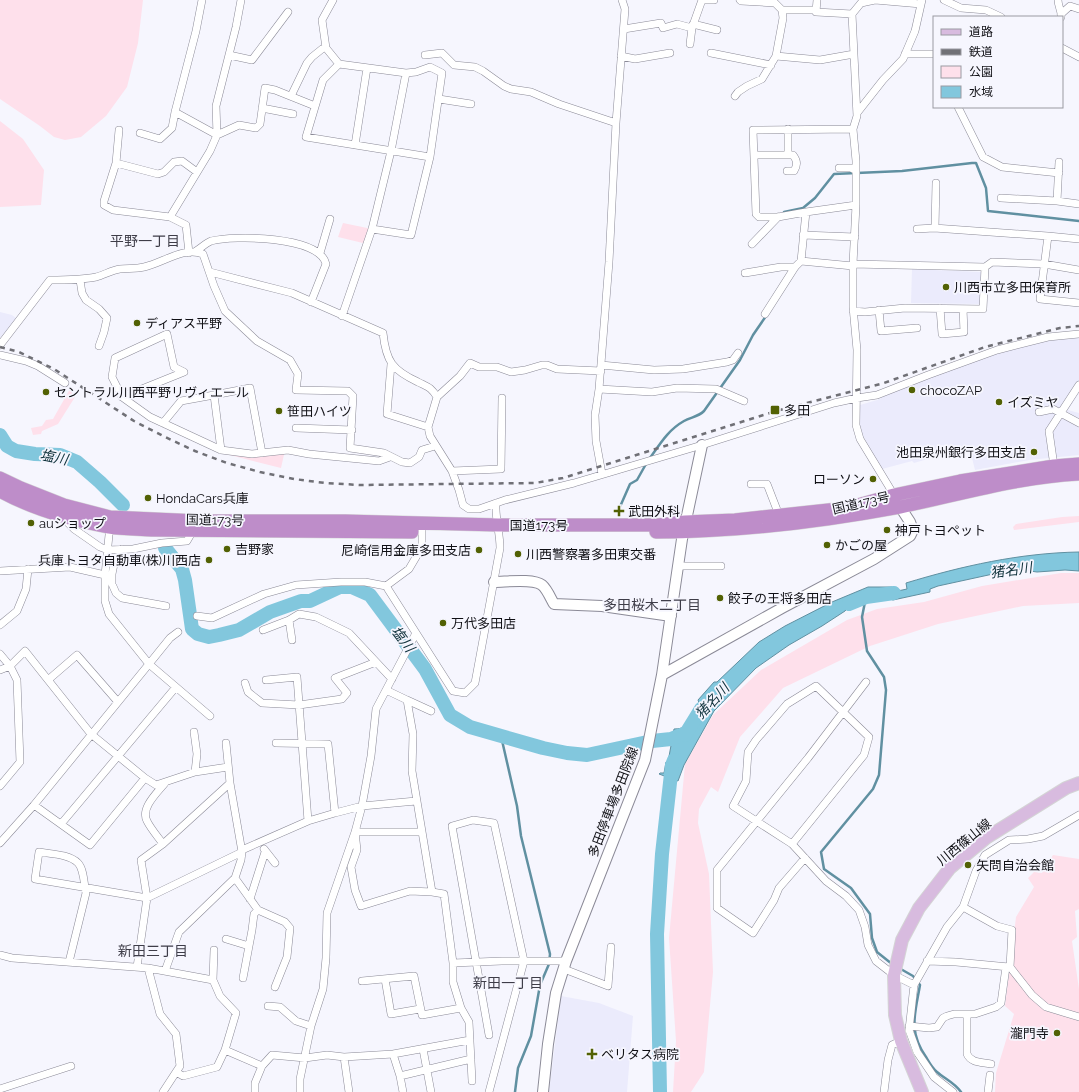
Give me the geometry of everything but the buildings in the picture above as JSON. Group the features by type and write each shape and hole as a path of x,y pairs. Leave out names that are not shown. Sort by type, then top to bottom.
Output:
{"highway":[{"name":"国道173号","path":"684,527 847,508 894,495 987,476 1054,466 1079,464"},
{"name":"国道173号","path":"0,492 20,502 152,530 196,525 422,528 781,526 841,517 1052,476 1079,474"},
{"name":"国道173号","path":"0,478 65,511"}],"main road":[{"name":"多田停車場多田院線","path":"543,1092 548,1044 556,993 565,965 645,760 662,675 684,527 702,445"},
{"path":"662,675 874,559 910,536 913,530 910,522 894,495"},
{"path":"494,582 530,582 543,585 554,604 602,606 671,616"},
{"name":"川西篠山線","path":"922,1092 901,1041 895,1015 894,975 902,940 919,908 950,868 986,838 1066,788 1079,783"}],"street":[{"path":"140,133 160,139 172,128 196,31 202,0"},
{"path":"170,217 210,151 217,134 216,106 241,0"},
{"path":"333,0 322,20 326,48 339,64 406,73 430,68 442,73 430,157 411,235 372,229"},
{"path":"602,474 595,435 595,415 600,389 609,262 616,123 625,9 622,0"},
{"path":"690,44 693,26 702,0 714,0"},
{"path":"735,96 746,86 762,79 771,65 776,56 783,18 782,10 775,2 740,0"},
{"path":"816,10 817,0"},
{"path":"857,113 883,80 903,59 914,31 922,2 875,0 861,3 852,14 857,113 853,129 856,205 853,265 853,311 857,350 856,425 860,439 894,495"},
{"path":"944,0 961,8 986,10 999,16"},
{"path":"1058,0 1058,7 1061,16 1070,6 1079,9"},
{"path":"782,10 816,10 816,12 852,14"},
{"path":"229,55 252,60 288,12"},
{"path":"624,28 661,23 663,28 677,24 718,30"},
{"path":"291,96 307,63 322,49"},
{"path":"1063,49 1079,57"},
{"path":"711,52 771,65"},
{"path":"425,55 442,53 454,65 475,67 511,89 531,92 559,104 616,123"},
{"path":"621,56 634,59 670,53"},
{"path":"776,56 820,60 854,54"},
{"path":"905,54 933,54"},
{"path":"339,64 323,80 306,137 430,157"},
{"path":"354,145 367,68"},
{"path":"342,316 372,229 391,151 406,73"},
{"path":"175,112 217,134 239,125 256,128 260,124 265,88 275,90 315,106"},
{"path":"439,99 471,104"},
{"path":"262,108 293,114"},
{"path":"958,108 983,157 1002,167 1059,173"},
{"path":"788,129 788,155"},
{"path":"853,129 753,130 756,214 759,217 778,217 856,205"},
{"path":"118,130 116,162 104,205 113,210 170,217 186,225 192,252"},
{"path":"754,155 793,155 796,159 796,167 794,171 787,171"},
{"path":"116,162 158,174 164,172 174,162 182,161 197,172"},
{"path":"1057,200 1059,162"},
{"path":"840,168 850,168 855,170"},
{"path":"935,228 936,183"},
{"path":"1001,198 1057,200 1079,204"},
{"path":"765,314 795,267 801,261 806,212"},
{"path":"752,244 778,217"},
{"path":"320,253 330,219"},
{"path":"917,228 935,228 1079,239"},
{"path":"803,235 855,237"},
{"path":"1048,236 1040,299 1079,303"},
{"path":"192,252 209,242 219,239 270,238 283,240 320,253 326,260 326,264 311,302"},
{"path":"0,345 50,280 80,280 118,269 146,267 180,254 192,252 203,254 214,286 225,311 256,341 290,360 298,374 296,390 348,391 353,396 350,448 384,453 402,462 410,463 419,457 422,450 435,446"},
{"path":"801,261 853,265 985,267 992,262 1044,264 1079,270"},
{"path":"745,273 795,267"},
{"path":"853,311 865,312 905,308 983,309 985,267"},
{"path":"210,272 292,294 383,333 386,353 391,364 416,381 432,389 437,397"},
{"path":"80,280 82,293 86,300 99,309 106,318 104,332 99,346"},
{"path":"940,308 942,334 964,332 963,309"},
{"path":"879,310 880,331 917,328"},
{"path":"122,397 184,372 174,368 167,334 115,358 112,377 122,397 150,417 221,450 252,454 288,450 309,454 379,461 390,456"},
{"path":"738,354 733,360 727,362 683,369 654,370 601,368 557,369 547,365 542,365 512,372 497,368 479,367 470,363 460,376 437,397 428,427 430,436 452,471 460,490 463,505 469,510 479,509 702,445 819,407 877,395 997,350 1048,337 1079,334"},
{"path":"0,354 38,366 65,383"},
{"path":"391,364 387,414 428,427"},
{"path":"1054,466 1049,431 1079,385"},
{"path":"163,423 181,401 250,388 262,453"},
{"path":"600,389 652,392 677,388 716,389 740,397"},
{"path":"214,395 221,450"},
{"path":"452,471 501,469 502,398"},
{"path":"1039,412 1053,409 1079,423"},
{"path":"296,428 352,430"},
{"path":"751,484 766,484 779,515"},
{"path":"197,616 212,618 264,594 296,585 365,582 386,586 454,691 465,693 475,683 500,548 496,503"},
{"path":"65,511 66,521 74,530 100,547 108,550 133,549 162,543 187,541 196,525"},
{"path":"110,522 104,601 109,614 149,664 210,716"},
{"path":"386,586 409,569 422,547 422,528"},
{"path":"122,549 119,559 114,564 112,574 112,584 116,593 122,598 166,606"},
{"path":"0,571 70,566 105,575"},
{"path":"678,566 721,566"},
{"path":"0,625 17,611 26,589 28,569"},
{"path":"263,630 289,620 299,614 316,617 349,634 392,679"},
{"path":"289,620 292,640"},
{"path":"0,843 34,805 170,638 178,632"},
{"path":"300,1092 300,1079 311,1026 323,989 326,958 327,913 355,832 362,806 371,756 376,709 416,633"},
{"path":"0,670 10,666 25,651 92,734 144,778 156,785 195,772 228,767"},
{"path":"0,654 10,666 17,680 20,762 0,786"},
{"path":"48,680 77,655 118,702"},
{"path":"245,683 248,692 262,703 299,705 342,699 347,693 335,678 376,662"},
{"path":"266,680 297,677 308,821"},
{"path":"805,858 779,888 774,900 753,933 717,908 717,870 866,682"},
{"path":"792,844 864,755 868,737 816,686 786,704 756,740 748,752 746,781 733,806 792,844 826,881 846,896 859,910 865,927 868,945 876,961 894,975 914,985"},
{"path":"62,824 176,687"},
{"path":"386,690 431,711"},
{"path":"407,700 413,734 412,771 432,892"},
{"path":"194,732 197,754 195,772"},
{"path":"165,971 180,932 235,878 241,860 242,851 230,783 226,743"},
{"path":"276,743 328,744 335,813"},
{"path":"34,805 90,845 144,778"},
{"path":"163,844 146,820 146,812 148,805 165,783"},
{"path":"137,967 147,898 141,860 163,844 230,783"},
{"path":"69,962 86,893 85,887 83,874 79,864 68,857 39,852 35,879 85,887 147,898 261,841 308,821 362,806 416,801"},
{"path":"953,1092 934,1077 917,1052 909,1030 914,985 947,926 963,907 976,871 985,855 1009,840 1028,839 1043,836 1079,815"},
{"path":"489,1035 452,826 473,820 494,823 524,961 489,1092"},
{"path":"355,832 421,832"},
{"path":"355,832 357,850 351,867 355,890 361,906 410,891 444,894 453,963 453,982 462,1008 469,1022 472,1081"},
{"path":"261,841 265,852 275,863"},
{"path":"250,899 265,852"},
{"path":"235,878 258,910 285,922 290,928 287,957 275,987"},
{"path":"909,1026 929,1028 937,1027 946,1016 983,1012 996,1007 1001,1003 1008,967 1012,930 997,926 963,907"},
{"path":"243,978 254,914 258,910"},
{"path":"226,939 249,946"},
{"path":"453,963 524,961 565,965 608,986 611,947"},
{"path":"176,1072 183,1076 217,1067 225,1050 236,1013 220,996 213,980 214,950"},
{"path":"0,955 12,958 148,968 213,980"},
{"path":"927,962 956,962 1008,967 1032,996 1046,1007 1079,1016"},
{"path":"148,968 160,1014 176,1034 180,1066 163,1092"},
{"path":"362,981 414,976 422,1015 462,1008"},
{"path":"385,979 391,1014 420,1009"},
{"path":"268,1006 280,1007 296,1021 311,1026"},
{"path":"967,1014 966,1054 972,1061 991,1064"},
{"path":"255,1092 255,1083 262,1066 272,1055 305,1058 327,1055 344,1057 393,1054 470,1040"},
{"path":"884,1092 888,1060 892,1045 901,1041"},
{"path":"423,1049 431,1092"},
{"path":"225,1050 262,1066"},
{"path":"393,1054 403,1092"},
{"path":"344,1057 349,1092"},
{"path":"400,1076 471,1060"},
{"path":"0,1089 71,1066"},
{"path":"988,1092 990,1075"}],"shaded area":[{"name":"川西市立多田保育所","path":"912,269 981,272 980,304 911,303"},
{"path":"0,312 12,315 17,319 0,338"},
{"path":"1079,336 1079,393 1068,410 1079,413 1079,455 1029,460 975,470 970,450 971,446 914,463 912,461 882,469 862,434 858,418 860,405 877,400 893,391 997,353 1031,344"},
{"name":"ベリタス病院","path":"561,996 599,1003 633,1016 627,1092 549,1092"}],"green space":[{"path":"0,0 143,0 138,43 127,87 106,116 81,137 65,140 54,137 0,99"},
{"path":"0,121 23,139 44,170 41,205 0,207"},
{"path":"343,223 372,229 367,244 338,237"},
{"path":"70,389 75,397 58,424 42,431 41,434 33,435 31,428 42,426 46,420 53,419"},
{"path":"285,450 281,468 222,453"},
{"path":"1079,516 1079,522 1014,530 1013,527 1016,524"},
{"path":"1061,573 1079,573 1079,603 1023,606 938,624 870,646 783,688 740,737 718,792 711,787 699,809 698,823 709,874 713,972 704,1072 691,1092 673,1092 676,1041 669,938 685,764 713,715 761,670 847,620 877,609 924,602 982,586"},
{"path":"1053,855 1079,859 1079,909 1075,911 1077,937 1072,941 1079,989 1079,1092 995,1092 996,1073 1014,1014 1005,1006 1016,917 1034,887 1028,878 1034,872 1042,873"}],"water":[{"path":"1079,552 1079,571 1065,570 1037,572 1016,569 938,586 930,589 930,592 893,600 872,593 849,606 845,611 789,645 756,668 714,711 684,765 678,781 659,774 664,773 666,762 668,762 674,729 685,727 694,719 697,720 700,707 698,700 714,682 717,682 759,642 785,626 832,602 868,587 892,587 893,592 907,589 906,583 970,566 1035,555"}],"waterway":[{"path":"784,212 803,208 815,198 834,174 902,171 976,163 986,188 988,211 1079,221"},
{"path":"650,458 673,429 684,421 699,415 704,411 740,360 753,335 766,316"},
{"name":"塩川","path":"0,435 7,446 16,451 35,454 60,455 77,462 123,505"},
{"path":"619,509 630,484 637,480 646,464"},
{"name":"塩川","path":"165,548 182,569 192,629 198,634 209,637 239,630 270,612 301,601 310,601 340,587 352,587 370,595 425,669 450,715 470,727 543,748 587,755 652,741 671,739 686,733"},
{"name":"猪名川","path":"849,604 866,597 894,593"},
{"path":"866,597 862,617 867,651 884,677 886,690 879,775 873,789 821,852 824,869 851,888 870,914 872,938 877,952 892,964"},
{"name":"猪名川","path":"685,735 701,709 711,701"},
{"path":"501,736 517,806 521,836 550,954 549,964 540,985 531,1036 518,1068 515,1092"},
{"name":"猪名川","path":"660,1092 657,934 662,854 672,765 674,760"},
{"path":"899,968 913,976 920,985 914,1022 920,1048 934,1069 956,1086 961,1092"}],"railway":[{"path":"0,347 19,352 54,369 134,421 165,437 195,451 227,463 260,472 294,479 360,485 535,483 563,478 776,411 884,383 985,347 1060,328 1079,326"}],"place":[{"name":"川西市立多田保育所","path":"946,287"},
{"name":"ディアス平野","path":"137,323"},
{"name":"chocoZAP","path":"912,390"},
{"name":"セントラル川西平野リヴィエール","path":"46,392"},
{"name":"イズミヤ","path":"999,402"},
{"name":"多田","path":"775,410"},
{"name":"笹田ハイツ","path":"279,411"},
{"name":"池田泉州銀行多田支店","path":"1034,452"},
{"name":"ローソン","path":"873,479"},
{"name":"HondaCars兵庫","path":"148,498"},
{"name":"武田外科","path":"619,511"},
{"name":"auショップ","path":"31,523"},
{"name":"神戸トヨペット","path":"887,530"},
{"name":"かごの屋","path":"827,545"},
{"name":"吉野家","path":"227,549"},
{"name":"尼崎信用金庫多田支店","path":"479,550"},
{"name":"川西警察署多田東交番","path":"518,554"},
{"name":"兵庫トヨタ自動車(株)川西店","path":"209,560"},
{"name":"餃子の王将多田店","path":"720,598"},
{"name":"万代多田店","path":"443,623"},
{"name":"矢問自治会館","path":"968,865"},
{"name":"瀧門寺","path":"1057,1033"},
{"name":"ベリタス病院","path":"592,1054"}],"district":[{"name":"平野一丁目","path":"145,241"},
{"name":"多田桜木二丁目","path":"652,605"},
{"name":"新田三丁目","path":"153,951"},
{"name":"新田一丁目","path":"508,983"}]}
